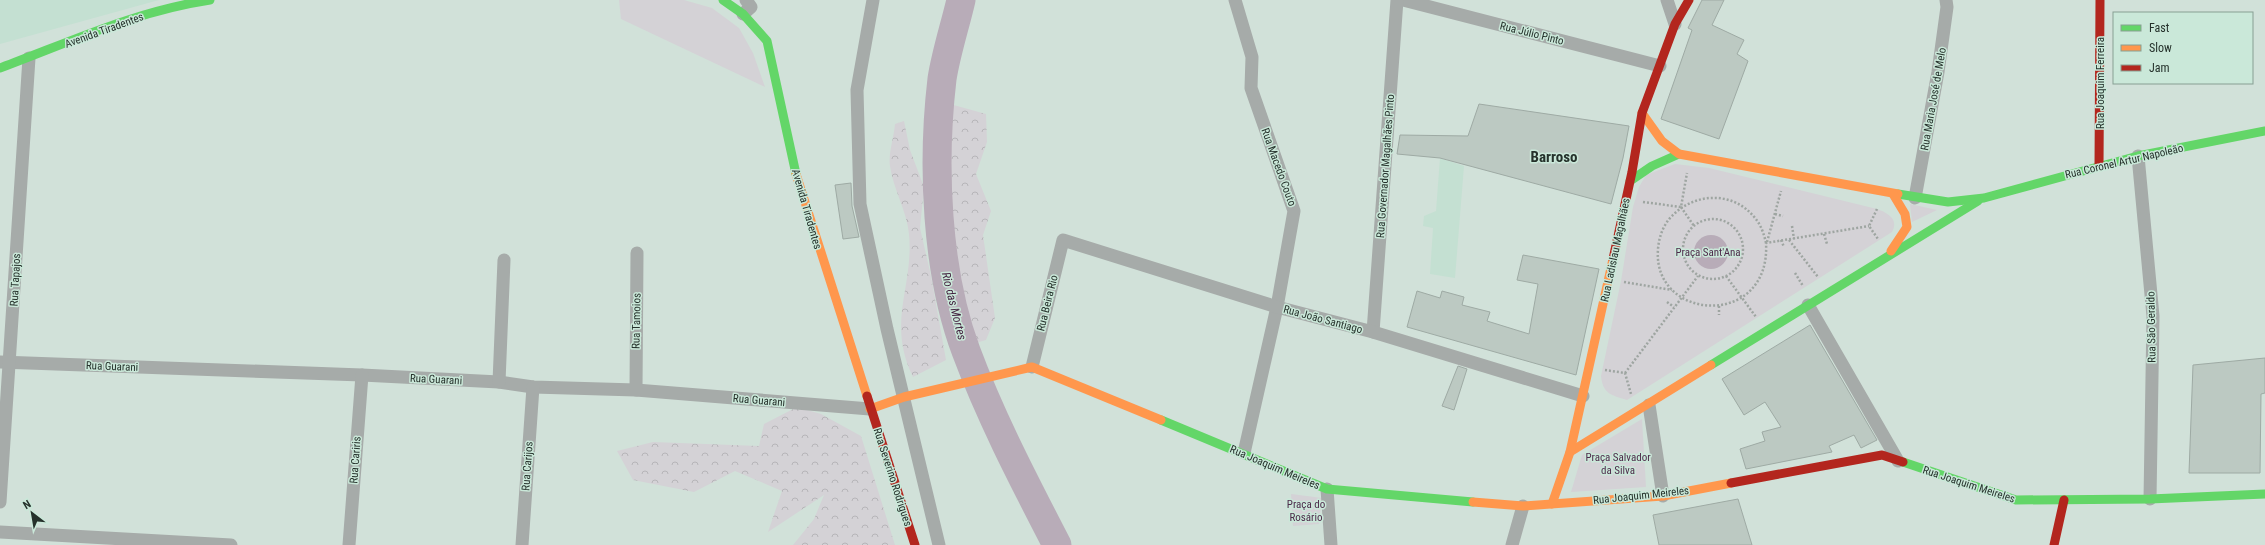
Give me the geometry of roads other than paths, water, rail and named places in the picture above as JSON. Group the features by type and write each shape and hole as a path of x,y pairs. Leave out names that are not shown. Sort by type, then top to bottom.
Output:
{"street":[{"name":"Avenida Tiradentes","path":"0,68 128,20 194,2 210,0"},
{"name":"Avenida Tiradentes","path":"723,0 743,14 767,41 778,84 798,187 870,409"},
{"path":"743,14 752,7 746,0"},
{"path":"873,0 857,90 860,204 939,545"},
{"name":"Rua Macedo Couto","path":"1235,0 1252,57 1251,88 1294,211 1277,307 1244,453"},
{"name":"Rua Governador Magalhães Pinto","path":"1374,332 1397,0"},
{"name":"Rua Júlio Pinto","path":"1403,0 1660,66"},
{"path":"1667,0 1676,24"},
{"name":"Rua Ladislau Magalhães","path":"1552,504 1570,452 1583,396 1630,181 1642,113 1676,24 1689,0"},
{"name":"Rua Maria José de Melo","path":"1915,198 1938,72 1948,8 1946,0"},
{"name":"Rua Joaquim Ferreira","path":"2099,166 2100,0"},
{"name":"Rua Tapajos","path":"0,502 5,363 29,58"},
{"path":"1642,113 1662,141 1678,154 1915,198 1948,202 1984,198"},
{"name":"Rua Coronel Artur Napoleão","path":"1984,198 2138,156 2265,131"},
{"path":"1630,181 1652,166 1678,154"},
{"name":"Rua São Geraldo","path":"2138,156 2153,316 2150,499"},
{"path":"1888,255 1907,227 1905,214 1893,194"},
{"path":"1570,452 1649,405 1888,255 1984,198"},
{"name":"Rua João Santiago","path":"1063,240 1277,307 1374,332 1583,396"},
{"name":"Rua Beira Rio","path":"1032,367 1063,240"},
{"name":"Rua Tamoios","path":"636,390 637,253"},
{"path":"499,382 504,260"},
{"path":"1808,305 1898,461"},
{"name":"Rua Guarani","path":"5,363 362,375 499,382 532,387 636,390 870,409"},
{"path":"870,409 904,397 1032,367"},
{"name":"Rua Joaquim Meireles","path":"1032,367 1244,453 1327,489 1523,506 1663,496 1882,455 2016,500 2150,499 2265,494"},
{"name":"Rua Cariris","path":"349,545 362,375"},
{"name":"Rua Carijos","path":"522,545 532,387"},
{"path":"1649,405 1663,496"},
{"name":"Rua Severino Rodrigues","path":"870,409 915,545"},
{"path":"1327,489 1331,545"},
{"path":"2054,545 2064,500"},
{"path":"1512,545 1523,506"},
{"path":"0,532 171,544 232,545"}],"waterway":[{"name":"Rio das Mortes","path":"961,0 942,79 937,146 939,217 948,287 956,320 966,351 986,401 1008,449 1057,545"}],"district":[{"name":"Barroso","path":"1554,157"}],"park label":[{"name":"Praça Sant'Ana","path":"1708,252"},
{"name":"Praça Salvador da Silva","path":"1618,463"},
{"name":"Praça do Rosário","path":"1306,510"}]}
